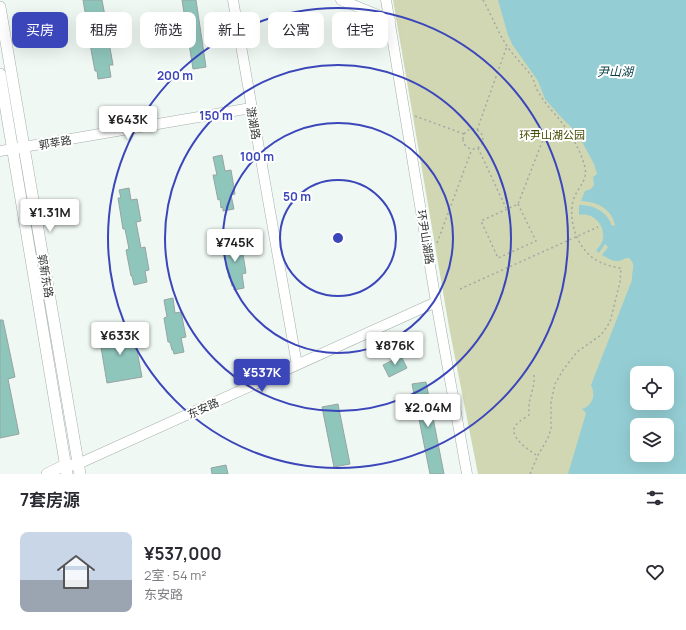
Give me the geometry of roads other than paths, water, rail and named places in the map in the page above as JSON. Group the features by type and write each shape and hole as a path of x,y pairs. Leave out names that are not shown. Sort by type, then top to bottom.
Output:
{"main road":[{"name":"郭新东路","path":"0,7 18,148 66,472"},
{"name":"郭新东路","path":"0,74 18,148 79,469"},
{"name":"东安路","path":"47,474 79,469"}],"street":[{"name":"游湖路","path":"233,0 297,365"},
{"path":"341,0 390,20"},
{"name":"环尹山湖路","path":"386,0 436,302 467,474"},
{"name":"郭莘路","path":"0,151 251,108"},
{"name":"东安路","path":"79,469 297,365 436,302"}],"water":[{"name":"尹山湖","path":"498,0 686,0 686,474 568,474 586,413 582,409 591,402 593,392 591,385 632,280 633,263 629,258 615,261 602,255 608,247 605,244 599,253 596,250 601,245 603,238 601,226 592,217 579,215 579,205 590,206 599,210 607,216 612,226 615,225 607,210 598,205 581,201 585,191 591,189 594,185 593,177 597,174 594,164 580,138 545,99 538,81 512,44"}],"park label":[{"name":"环尹山湖公园","path":"552,134"}]}
